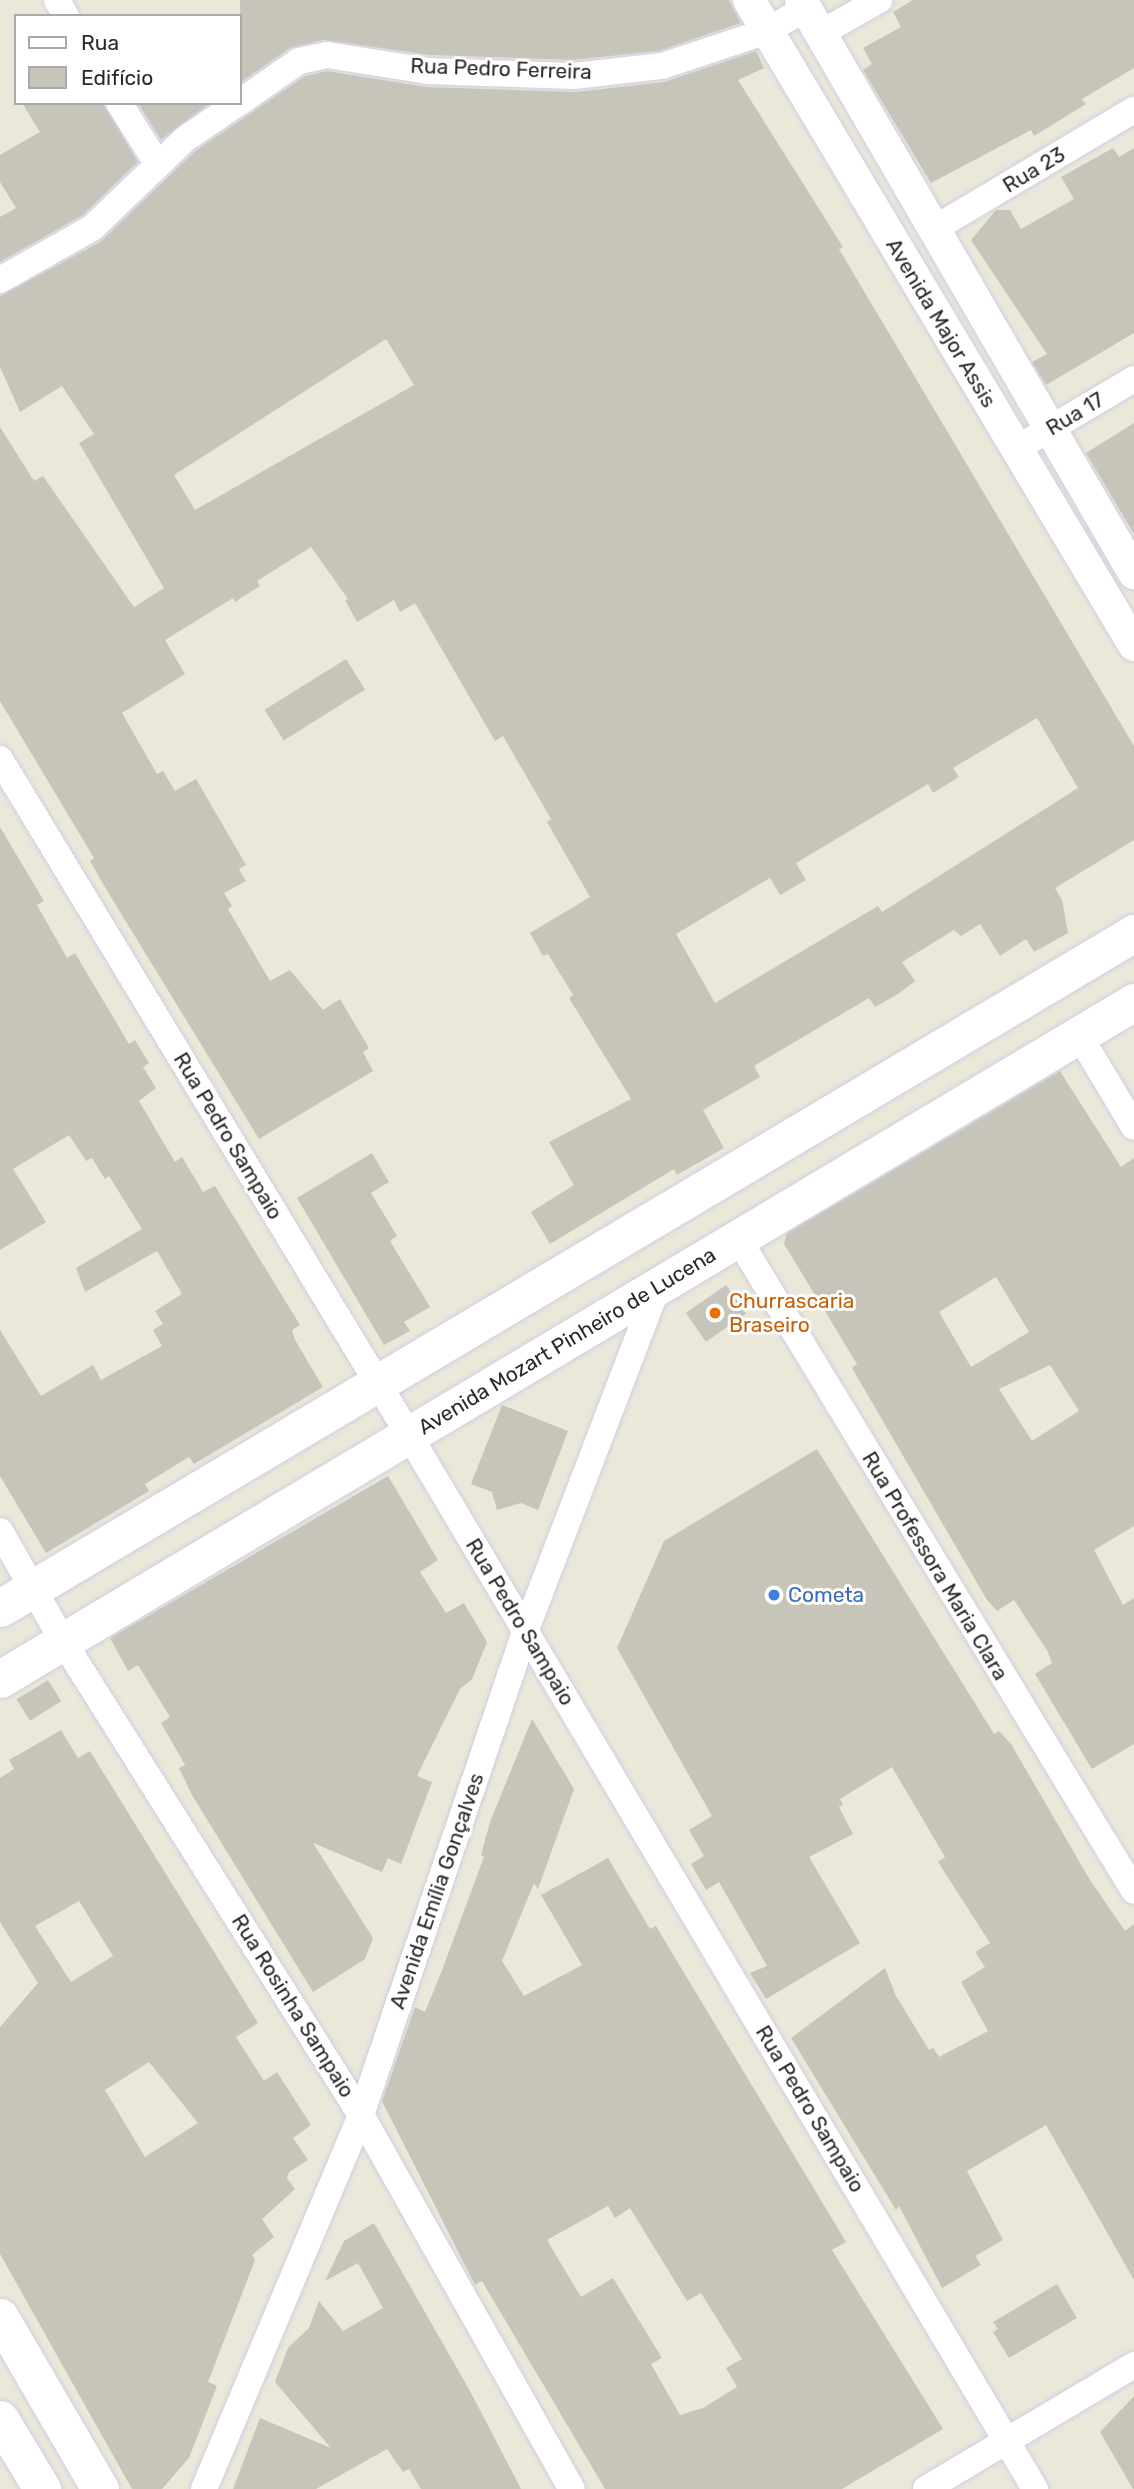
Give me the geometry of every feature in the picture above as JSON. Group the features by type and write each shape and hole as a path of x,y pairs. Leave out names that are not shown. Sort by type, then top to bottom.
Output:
{"main road":[{"path":"0,1608 1134,933"},
{"name":"Avenida Mozart Pinheiro de Lucena","path":"0,1679 1134,1003"},
{"path":"984,1022 1015,1073"},
{"path":"0,2317 100,2489"},
{"path":"0,2419 42,2489"}],"street":[{"name":"Avenida Major Assis","path":"749,0 1134,645"},
{"name":"Rua Pedro Ferreira","path":"242,101 299,61 327,55 428,71 574,76 662,66 809,14 879,0"},
{"name":"Avenida Major Assis","path":"809,14 1134,573"},
{"path":"120,105 158,163"},
{"name":"Rua Pedro Ferreira","path":"0,280 92,228 158,163 236,105"},
{"name":"Rua 23","path":"934,229 1134,110"},
{"name":"Rua 17","path":"1016,449 1134,379"},
{"name":"Rua Pedro Sampaio","path":"0,759 409,1435 1035,2489"},
{"path":"1079,1035 1134,1127"},
{"name":"Rua Professora Maria Clara","path":"738,1240 1134,1891"},
{"name":"Avenida Emília Gonçalves","path":"204,2489 361,2115 525,1632 657,1288"},
{"name":"Rua Rosinha Sampaio","path":"0,1531 63,1641 361,2115 572,2489"},
{"path":"926,2489 1008,2444 1134,2365"}],"building":[{"path":"240,0 729,0 741,23 659,51 573,60 430,55 324,40 290,48 242,82"},
{"path":"913,0 1134,0 1134,68 1082,99 1086,104 1034,136 1031,130 931,183 863,70 872,64 863,48 901,27 893,12"},
{"path":"756,51 764,68 738,80 843,247 839,249 1134,746 1134,840 1055,888 1062,900 1068,933 1034,952 1026,939 1000,956 980,924 961,936 954,930 902,962 915,981 898,994 875,1007 869,998 754,1066 760,1077 703,1110 724,1148 677,1175 674,1169 550,1244 531,1212 574,1185 549,1142 631,1099 569,998 573,995 548,954 543,956 530,933 590,897 547,822 551,819 503,736 495,741 415,603 400,612 394,600 357,622 345,600 348,599 311,547 257,581 260,586 235,602 233,598 165,640 185,674 122,713 157,774 163,771 175,791 196,779 246,865 239,869 246,881 224,893 232,906 228,909 270,981 290,970 323,1010 340,999 369,1048 363,1052 373,1071 259,1139 106,889 90,861 94,858 0,701 0,427 34,481 43,476 134,607 164,588 79,443 94,434 62,386 20,412 0,367 0,296 100,242 195,151 305,76 327,71 427,87 576,92 664,82","holes":["386,339 414,385 195,510 174,475","1037,718 1078,788 882,912 878,906 715,1003 676,934 770,878 780,895 806,880 796,863 928,784 933,793 959,777 953,768"]},
{"path":"23,105 104,105 138,162 83,215 0,262 0,217 16,208 0,182 0,155 40,132"},
{"path":"139,105 207,105 161,140"},
{"path":"1113,148 1119,157 1134,148 1134,333 1046,385 1032,362 1047,354 971,240 996,210 1010,210 1021,229 1074,199 1061,177"},
{"path":"1134,423 1134,534 1086,453"},
{"path":"346,659 365,690 284,740 265,710"},
{"path":"0,827 44,901 37,905 67,958 75,953 129,1044 135,1040 149,1063 143,1067 156,1088 139,1101 175,1162 182,1157 203,1192 215,1186 300,1325 292,1330 295,1340 323,1387 194,1464 189,1457 145,1484 149,1491 46,1553 0,1476 0,1330 41,1396 93,1365 101,1380 162,1346 153,1330 163,1324 155,1311 182,1294 157,1251 85,1292 76,1268 142,1229 109,1176 105,1179 92,1158 86,1161 69,1135 13,1169 46,1222 0,1250"},
{"path":"1060,1071 1121,1167 1134,1158 1134,1526 1094,1550 1123,1605 1134,1598 1134,1744 1092,1769 1035,1674 1052,1663 1048,1652 1014,1600 997,1611 987,1600 852,1368 857,1364 784,1244 787,1233","holes":["996,1277 1029,1332 971,1367 939,1312","1050,1365 1079,1411 1032,1441 999,1389"]},
{"path":"372,1153 389,1182 371,1193 397,1236 390,1241 430,1307 404,1322 410,1331 384,1345 297,1198"},
{"name":"Churrascaria Braseiro","path":"726,1285 746,1314 706,1342 686,1313"},
{"path":"502,1405 568,1431 538,1510 521,1503 497,1510 492,1492 471,1484"},
{"path":"817,1449 994,1734 999,1731 1011,1744 1090,1880 1125,1931 1134,1924 1134,2280 1046,2125 967,2171 1003,2240 975,2256 981,2265 942,2288 899,2206 896,2210 791,2038 885,1968 896,1996 929,2050 933,2048 939,2057 988,2031 961,1982 985,1967 975,1952 990,1943 938,1862 945,1857 892,1767 840,1799 843,1805 839,1807 853,1834 809,1857 860,1943 766,1999 750,1973 767,1966 719,1882 706,1890 691,1864 704,1856 689,1830 712,1816 617,1648 664,1541"},
{"path":"388,1476 438,1560 420,1572 446,1613 464,1603 487,1642 472,1679 460,1689 417,1776 432,1782 401,1864 388,1858 382,1872 313,1843 373,1938 365,1959 313,1992 192,1795 179,1768 185,1765 161,1723 170,1717 138,1665 128,1671 110,1638"},
{"path":"48,1680 61,1701 30,1721 17,1700"},
{"path":"532,1719 574,1789 538,1889 534,1883 502,1961 524,1996 582,1965 541,1895 608,1858 650,1929 656,1926 846,2242 832,2250 943,2429 842,2489 605,2489 482,2281 475,2285 382,2101 415,2007 425,2012 441,1973 484,1857 481,1855 490,1822","holes":["608,2206 615,2218 630,2208 687,2301 701,2293 742,2359 726,2368 737,2387 703,2408 680,2415 651,2364 662,2358 613,2278 581,2297 547,2240"]},
{"path":"61,1730 78,1758 90,1751 258,2023 236,2037 264,2081 277,2072 311,2125 293,2138 308,2160 289,2172 287,2178 295,2189 262,2219 274,2237 252,2255 255,2260 208,2382 217,2386 189,2458 162,2489 132,2489 0,2254 0,2027 38,1983 0,1922 0,1778 14,1769 9,1760","holes":["79,1901 113,1956 71,1982 35,1926","149,2062 198,2123 145,2157 105,2090"]},
{"path":"374,2223 470,2391 521,2489 421,2489 409,2469 403,2472 387,2449 316,2489 233,2489 260,2418 331,2448 275,2382 288,2348 309,2328 319,2301 343,2331 383,2308 358,2263 325,2281 344,2241"},
{"path":"1057,2284 1077,2318 1009,2358 993,2332 998,2329 993,2322"},
{"path":"1134,2396 1134,2489 1133,2489 1100,2432"}],"place":[{"name":"Churrascaria Braseiro","path":"715,1313"},
{"name":"Cometa","path":"774,1595"}]}
